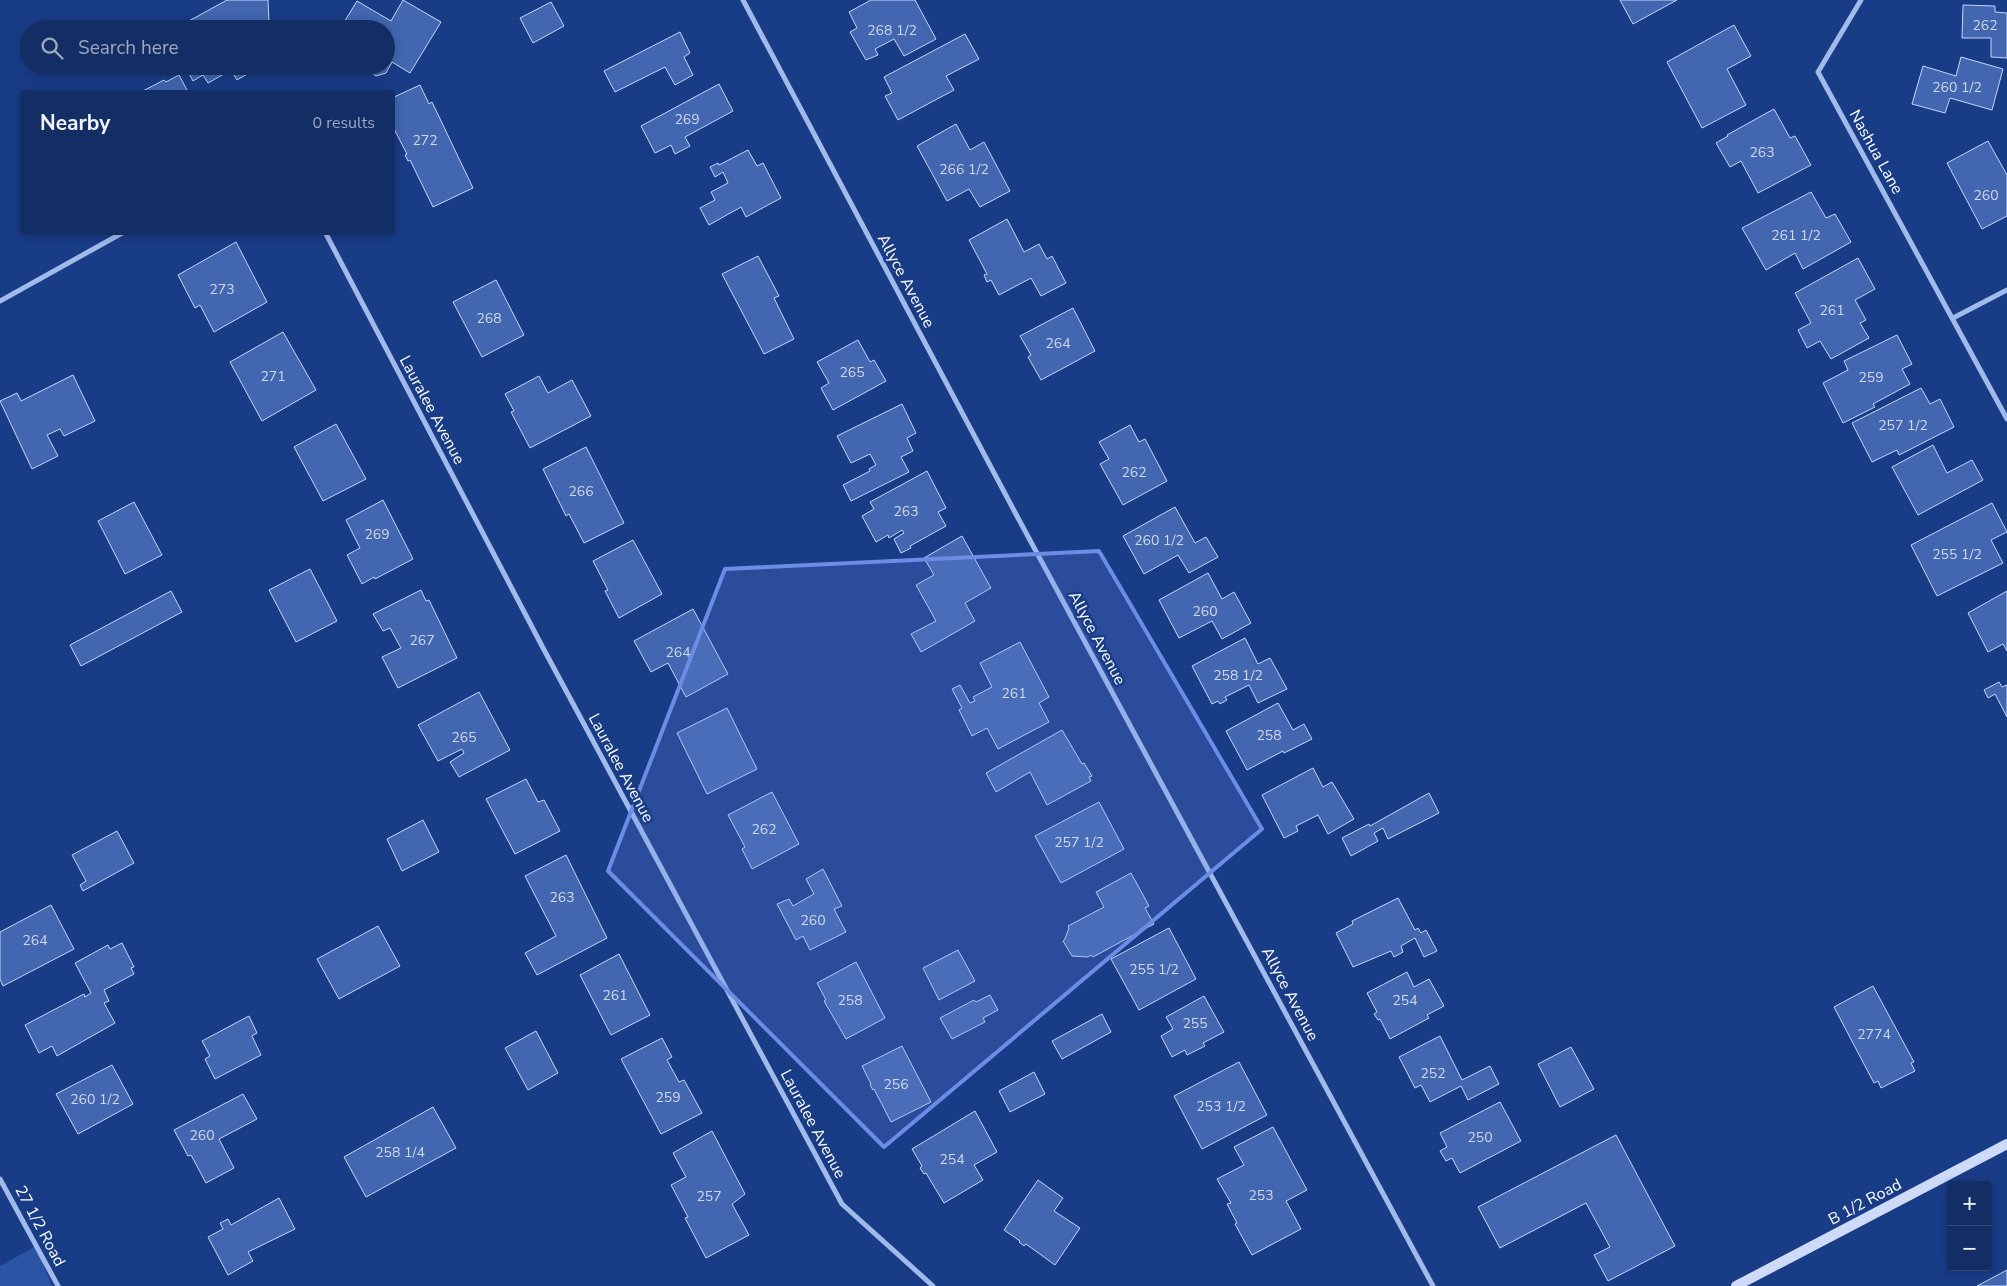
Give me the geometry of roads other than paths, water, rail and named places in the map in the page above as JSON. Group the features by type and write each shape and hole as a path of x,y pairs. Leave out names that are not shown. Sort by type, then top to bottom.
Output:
{"main road":[{"name":"B 1/2 Road","path":"1736,1286 2007,1144"}],"street":[{"name":"Allyce Avenue","path":"743,0 1022,526 1434,1286"},
{"name":"Nashua Lane","path":"1861,0 1818,72 1953,318"},
{"path":"0,300 119,235"},
{"name":"Lauralee Avenue","path":"327,235 542,646 842,1204 933,1286"},
{"path":"2007,290 1953,318 2007,418"},
{"name":"27 1/2 Road","path":"0,1179 58,1286"}]}
